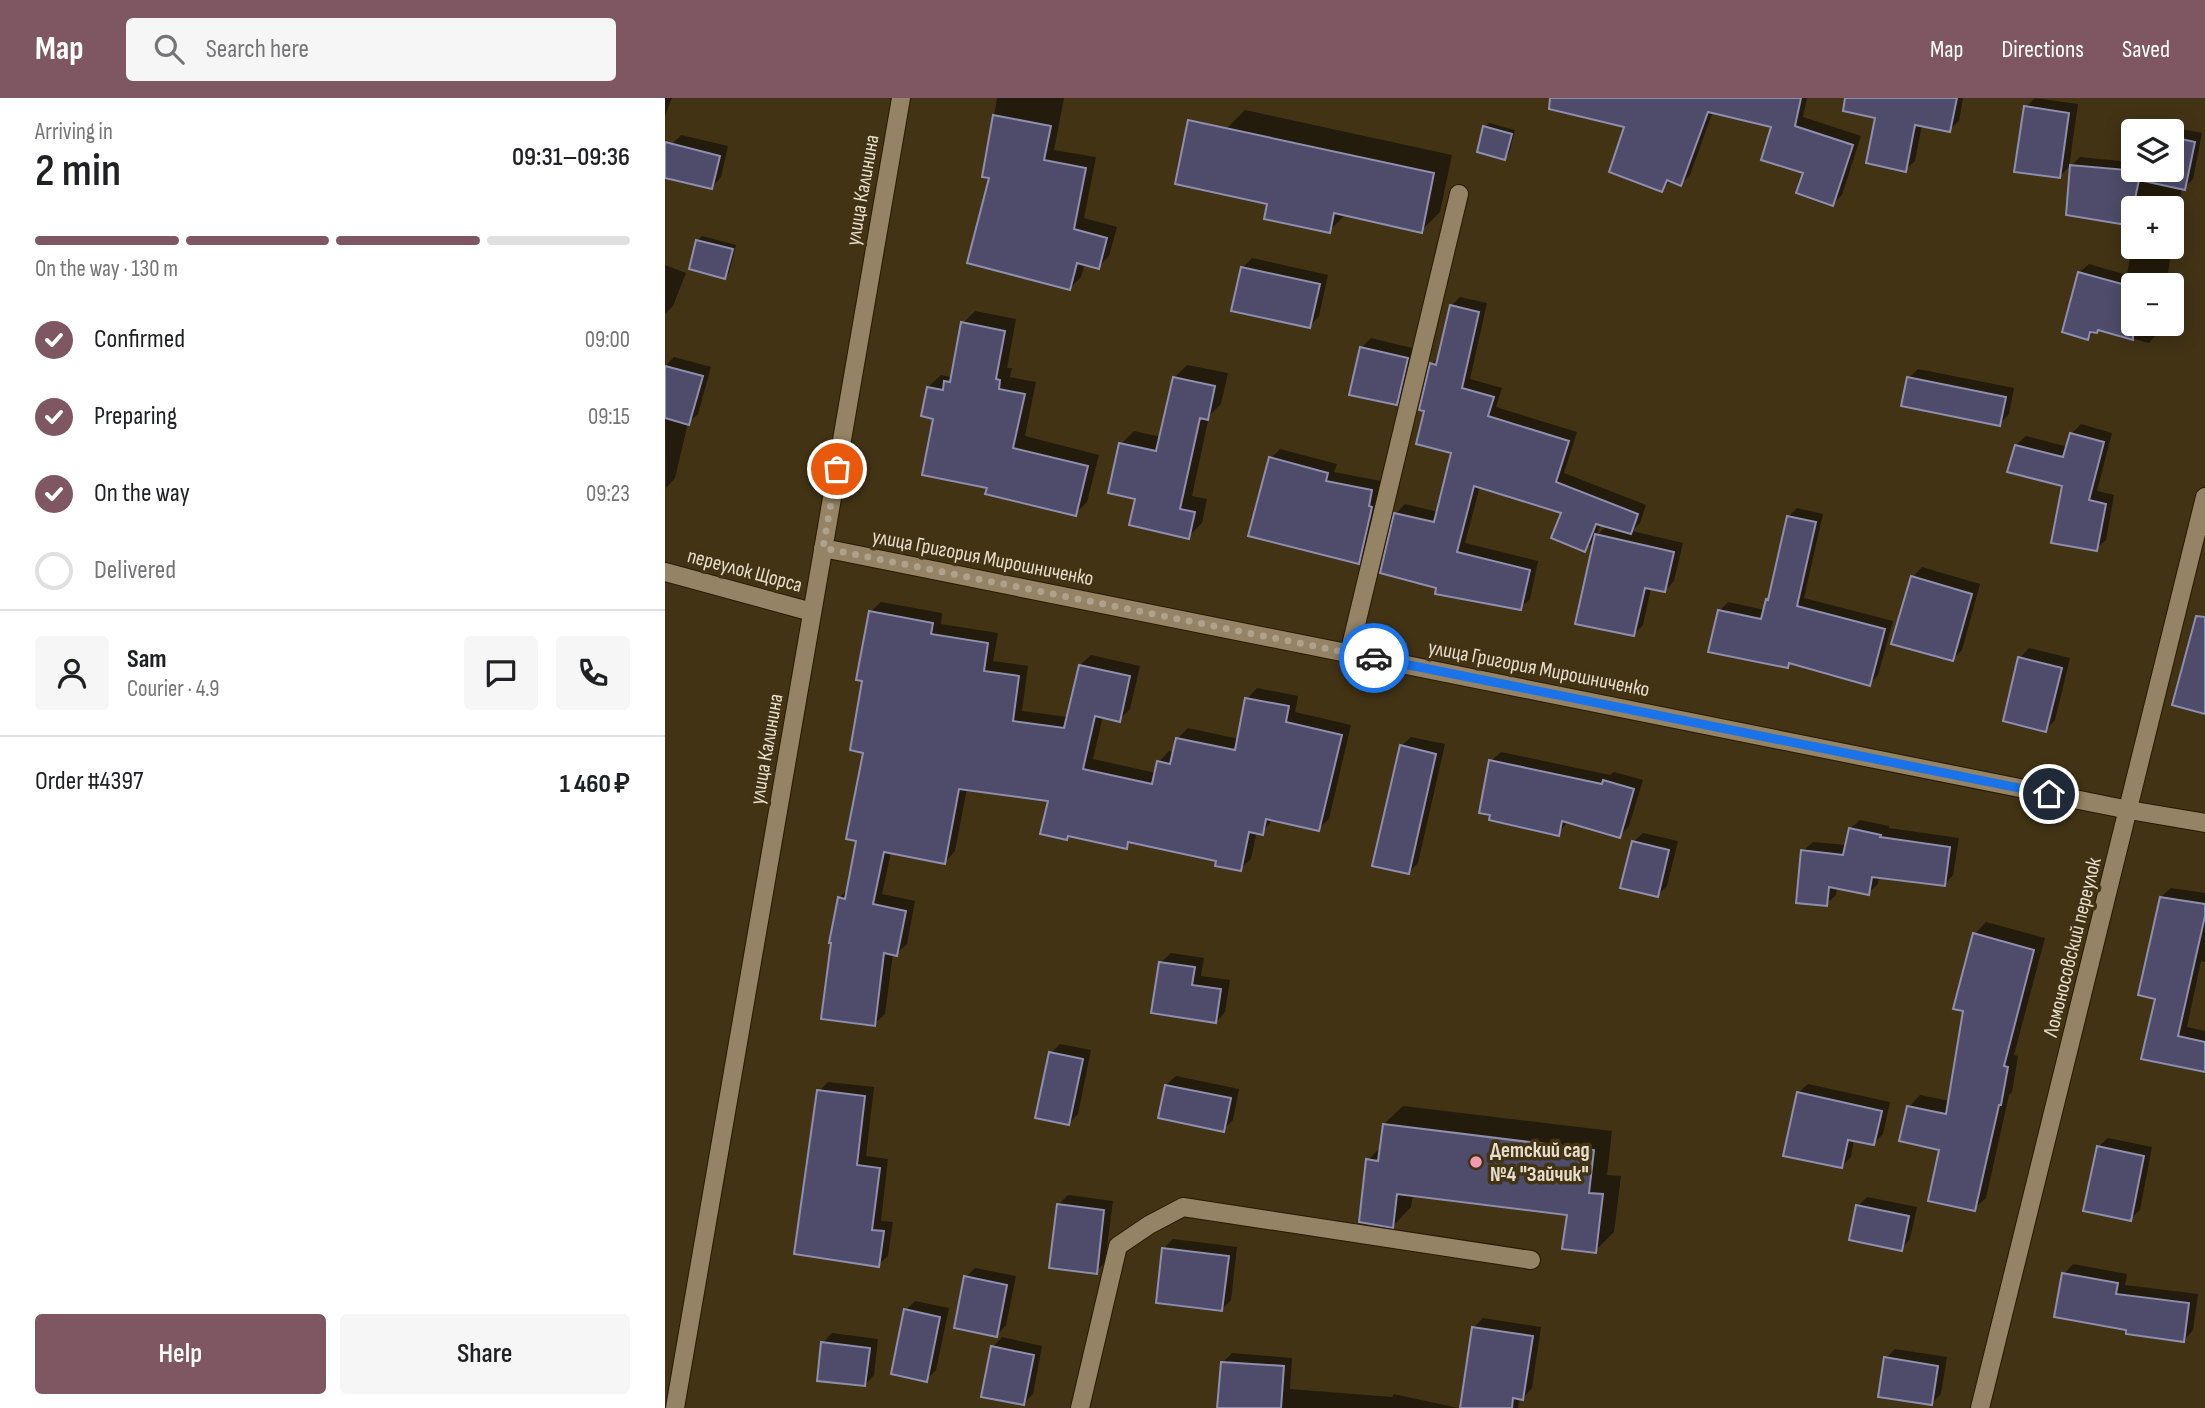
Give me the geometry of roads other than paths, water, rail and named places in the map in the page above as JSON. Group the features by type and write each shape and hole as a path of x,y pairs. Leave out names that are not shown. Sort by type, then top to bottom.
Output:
{"street":[{"name":"улица Калинина","path":"675,1408 901,98"},
{"path":"1349,654 1459,194"},
{"name":"Ломоносовский переулок","path":"1980,1408 2205,497"},
{"name":"улица Григория Мирошниченко","path":"823,548 2205,823"},
{"name":"переулок Щорса","path":"665,572 812,612"},
{"path":"1080,1408 1118,1246 1183,1207 1531,1260"}],"place":[{"name":"Детский сад №4 \"Зайчик\"","path":"1476,1162"}]}
